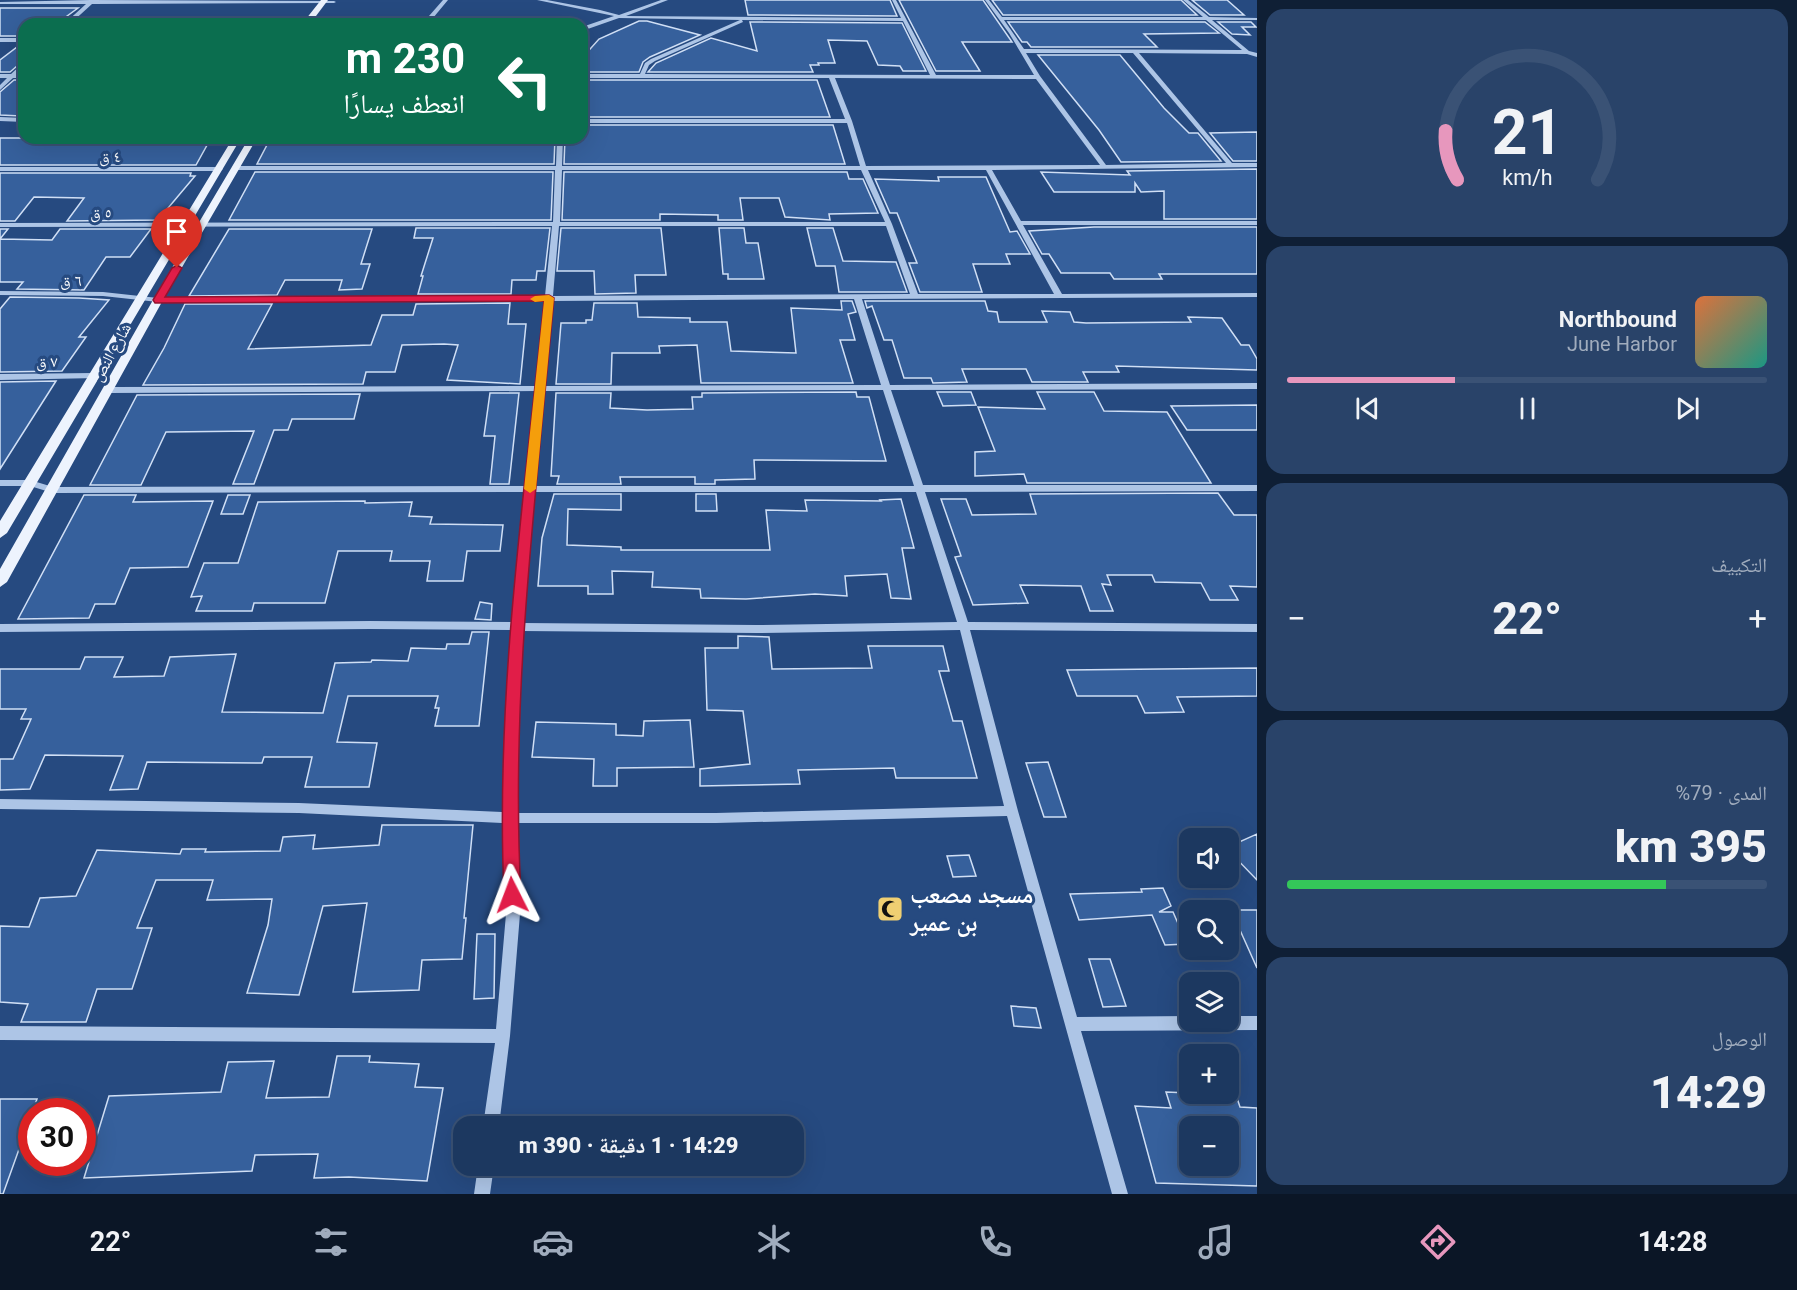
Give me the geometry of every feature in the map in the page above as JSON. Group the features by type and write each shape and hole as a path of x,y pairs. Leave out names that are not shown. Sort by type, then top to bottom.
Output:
{"main road":[{"path":"311,18 324,1"},
{"path":"321,18 335,1"},
{"name":"شارع النص","path":"0,533 234,144"},
{"name":"شارع النص","path":"0,582 158,300 249,144"}],"street":[{"path":"430,18 446,0"},
{"path":"539,0 621,17 903,20"},
{"path":"588,27 666,0"},
{"path":"894,0 934,77"},
{"path":"987,0 1023,51 1038,77 1104,165"},
{"path":"1185,0 1247,52"},
{"path":"74,18 93,1"},
{"path":"0,3 335,1"},
{"path":"999,18 1257,19"},
{"path":"642,76 647,63 744,19"},
{"path":"0,40 18,40"},
{"path":"1023,51 1247,52 1257,55"},
{"path":"1136,52 1230,164"},
{"path":"0,88 18,70"},
{"path":"0,76 18,76"},
{"path":"588,76 1038,77"},
{"path":"831,76 849,121 863,167 889,224 915,297"},
{"path":"0,120 18,120"},
{"path":"588,121 849,121"},
{"path":"492,1116 503,1036 513,914 508,818 517,626 556,225 560,144"},
{"path":"235,168 988,168 1257,165"},
{"path":"988,168 1059,295"},
{"name":"٤ ق","path":"0,169 220,169"},
{"path":"1020,223 1257,223"},
{"name":"٥ ق","path":"0,225 185,225 201,227 889,224"},
{"name":"٦ ق","path":"0,293 103,294 158,300 1253,295"},
{"path":"1253,295 1257,305"},
{"path":"857,297 964,626 1012,811 1120,1194"},
{"name":"٧ ق","path":"0,377 94,376"},
{"path":"109,390 1257,386"},
{"path":"0,483 30,483 53,490 1257,488"},
{"path":"0,628 358,625 1257,628"},
{"path":"0,804 299,808 508,818 716,818 1012,811"},
{"path":"1073,1024 1257,1023"},
{"path":"0,1034 503,1036"},
{"path":"482,1194 485,1176"}],"building":[{"path":"745,0 890,0 897,16 748,15"},
{"path":"899,0 983,0 1012,42 962,42 980,71 936,71"},
{"path":"992,0 1181,0 1197,15 1003,15"},
{"path":"1192,0 1227,0 1244,15 1210,15"},
{"path":"0,8 78,8 64,18 18,18 18,36 0,36"},
{"path":"639,21 700,35 650,57 643,62 639,72 588,72 588,51 599,39"},
{"path":"750,22 902,23 926,71 903,71 900,66 878,65 867,41 828,40 835,63 810,65 813,72 648,72 656,63 711,38 757,51"},
{"path":"1008,22 1205,22 1219,33 1144,34 1157,47 1031,47 1027,42 1022,42"},
{"path":"1218,22 1251,22 1256,27 1242,27 1250,35 1232,34"},
{"path":"18,46 18,65 10,72 0,72 0,60"},
{"path":"1038,55 1120,55 1164,108 1189,133 1198,133 1221,161 1121,162 1099,130"},
{"path":"14,80 18,80 18,116 0,115 0,92"},
{"path":"588,80 817,80 830,117 588,117"},
{"path":"588,125 833,125 845,164 564,164 565,144 588,144"},
{"path":"1257,132 1257,161 1233,161 1210,133"},
{"path":"0,138 18,138 18,144 208,144 196,165 0,165"},
{"path":"555,144 554,164 257,164 267,145"},
{"path":"1257,169 1257,219 1164,219 1164,191 1141,192 1135,183 1135,192 1054,192 1041,172 1130,175 1127,171"},
{"path":"255,172 553,172 551,220 229,220"},
{"path":"564,172 847,172 849,179 863,179 878,213 829,214 830,220 785,217 779,198 740,198 743,220 718,220 718,215 660,214 660,220 562,220"},
{"path":"0,173 191,173 190,176 195,176 158,220 67,221 84,198 34,197 15,221 0,221"},
{"path":"938,177 986,177 1010,232 1017,231 1030,254 1006,254 1010,264 973,264 982,292 920,292 909,263 917,263 897,213 890,213 875,179 939,181"},
{"path":"1094,227 1257,227 1257,274 1159,274 1162,279 1114,279 1110,273 1061,273 1049,254 1042,254 1029,231"},
{"path":"416,228 550,228 545,271 537,271 536,280 512,280 511,294 418,294 433,238 414,238"},
{"path":"561,228 661,228 666,275 635,275 636,293 595,294 594,271 557,271"},
{"path":"719,228 744,228 746,243 758,243 764,279 728,279 728,274 723,274"},
{"path":"807,228 833,228 843,261 896,262 907,292 839,292 835,266 816,266"},
{"path":"0,229 8,229 0,239"},
{"path":"60,229 151,229 130,257 106,257 84,290 17,289 23,282 0,282 0,239 52,240"},
{"path":"229,229 372,229 361,264 370,264 362,289 339,290 342,280 285,280 277,295 189,296"},
{"path":"10,297 109,300 79,337 86,337 62,371 0,372 0,309"},
{"path":"841,301 852,301 856,312 848,314 855,340 840,340 853,383 701,383 697,345 659,346 660,353 612,353 611,384 556,384 561,323 586,323 586,320 592,320 594,303 637,303 638,317 690,318 690,322 727,322 731,351 796,353 791,308 842,310"},
{"path":"865,301 985,301 988,311 997,312 999,322 1047,322 1042,311 1070,312 1074,322 1086,323 1191,322 1188,317 1222,318 1241,345 1249,345 1257,359 1257,370 1116,366 1119,372 1083,372 1088,382 1032,382 1026,369 962,369 967,382 933,383 931,378 904,378 892,340 884,340 872,306 867,308"},
{"path":"510,303 508,324 526,324 520,384 447,380 458,345 444,344 402,345 395,372 366,372 363,384 143,385 185,304 272,304 248,349 371,345 382,315 413,315 416,304"},
{"path":"56,381 0,469 0,382"},
{"path":"856,392 857,397 869,397 886,461 754,460 755,479 715,480 715,484 695,484 695,477 620,477 621,484 557,484 559,476 551,476 556,393 611,393 610,408 647,410 693,409 692,397 702,397 702,393"},
{"path":"937,392 971,392 976,405 943,406"},
{"path":"1037,392 1094,392 1104,411 1167,412 1211,483 1027,483 1024,474 975,476 975,452 995,451 978,407 1045,409"},
{"path":"490,393 519,393 509,484 490,484 495,436 484,436"},
{"path":"360,394 354,419 292,419 288,430 274,430 254,484 233,484 254,431 166,432 141,485 90,485 137,395"},
{"path":"1257,405 1257,430 1187,430 1171,406"},
{"path":"1218,493 1234,515 1257,515 1257,587 1230,586 1238,600 1210,600 1201,583 1155,582 1152,575 1107,575 1111,585 1102,584 1113,611 1090,611 1081,586 1020,585 1028,603 973,605 955,557 961,556 941,499 966,499 972,515 1036,514 1030,494"},
{"path":"554,494 621,494 621,510 568,509 567,545 621,547 621,550 770,550 766,510 807,511 805,500 901,499 914,548 902,548 911,599 891,598 887,574 845,576 847,596 815,594 746,599 701,598 700,589 652,587 653,572 612,571 613,594 588,594 588,586 538,586 542,538"},
{"path":"696,494 716,494 717,511 696,511"},
{"path":"84,495 136,495 133,502 213,501 188,567 130,568 115,604 95,604 89,618 18,619"},
{"path":"228,495 250,495 243,514 221,514"},
{"path":"365,501 365,503 412,502 409,516 432,517 430,524 503,525 500,551 467,551 463,581 427,581 430,561 390,561 392,551 338,551 325,603 254,603 252,611 196,611 202,596 191,597 204,563 238,563 258,502"},
{"path":"480,602 492,604 491,620 475,619"},
{"path":"472,632 489,632 479,726 435,726 439,708 435,708 438,696 348,696 337,742 377,743 369,787 305,787 312,757 264,757 262,763 147,762 138,789 110,790 123,756 45,755 30,789 0,790 0,759 13,759 31,719 21,719 26,709 0,709 0,669 80,669 85,657 123,657 114,677 164,676 170,657 236,654 222,712 323,713 335,663 371,662 372,660 408,661 411,648 446,649 447,644 469,644"},
{"path":"738,636 769,637 772,669 872,668 868,646 943,646 949,671 939,671 953,721 962,721 977,778 896,778 894,768 798,770 800,784 700,786 700,769 750,764 743,711 707,710 705,648 738,648"},
{"path":"1257,668 1257,696 1177,697 1184,712 1145,713 1137,696 1077,696 1067,670"},
{"path":"690,720 694,767 617,768 617,786 593,786 594,759 532,757 536,722 616,724 616,735 643,736 644,721"},
{"path":"1048,762 1066,817 1044,817 1026,763"},
{"path":"382,825 473,825 462,959 422,960 419,990 353,992 367,903 323,906 299,995 247,993 268,925 272,899 207,900 213,880 156,880 137,928 152,928 132,989 97,989 86,1022 21,1022 28,1004 0,1002 0,926 29,927 40,898 76,896 97,850 180,854 182,849 206,849 205,852 280,851 283,837 315,835 313,849 379,845"},
{"path":"1257,834 1257,880 1239,861 1239,842"},
{"path":"969,855 976,876 953,877 947,856"},
{"path":"1163,888 1171,906 1159,912 1173,912 1179,926 1179,944 1165,945 1152,915 1079,920 1070,894 1142,892 1141,889"},
{"path":"1239,910 1257,910 1257,968 1239,928"},
{"path":"477,934 495,934 494,998 474,999"},
{"path":"1089,959 1110,959 1126,1006 1103,1007"},
{"path":"1011,1006 1036,1008 1041,1028 1014,1026"},
{"path":"337,1056 370,1056 369,1062 419,1064 415,1087 443,1088 427,1181 349,1177 314,1178 318,1154 255,1155 252,1171 84,1178 85,1176 96,1176 96,1139 109,1096 221,1092 228,1062 274,1061 266,1098 329,1097"},
{"path":"1166,1092 1179,1093 1179,1104 1239,1104 1240,1107 1257,1108 1257,1186 1156,1183 1135,1106 1171,1108"},
{"path":"0,1099 18,1099 18,1152 3,1194 0,1194"}],"slow traffic":[{"path":"530,489 549,298 535,299"}],"place":[{"name":"مسجد مصعب بن عمير","path":"890,909"}],"route":[{"path":"177,268 158,300 549,298 517,626 508,818 512,895"}]}
